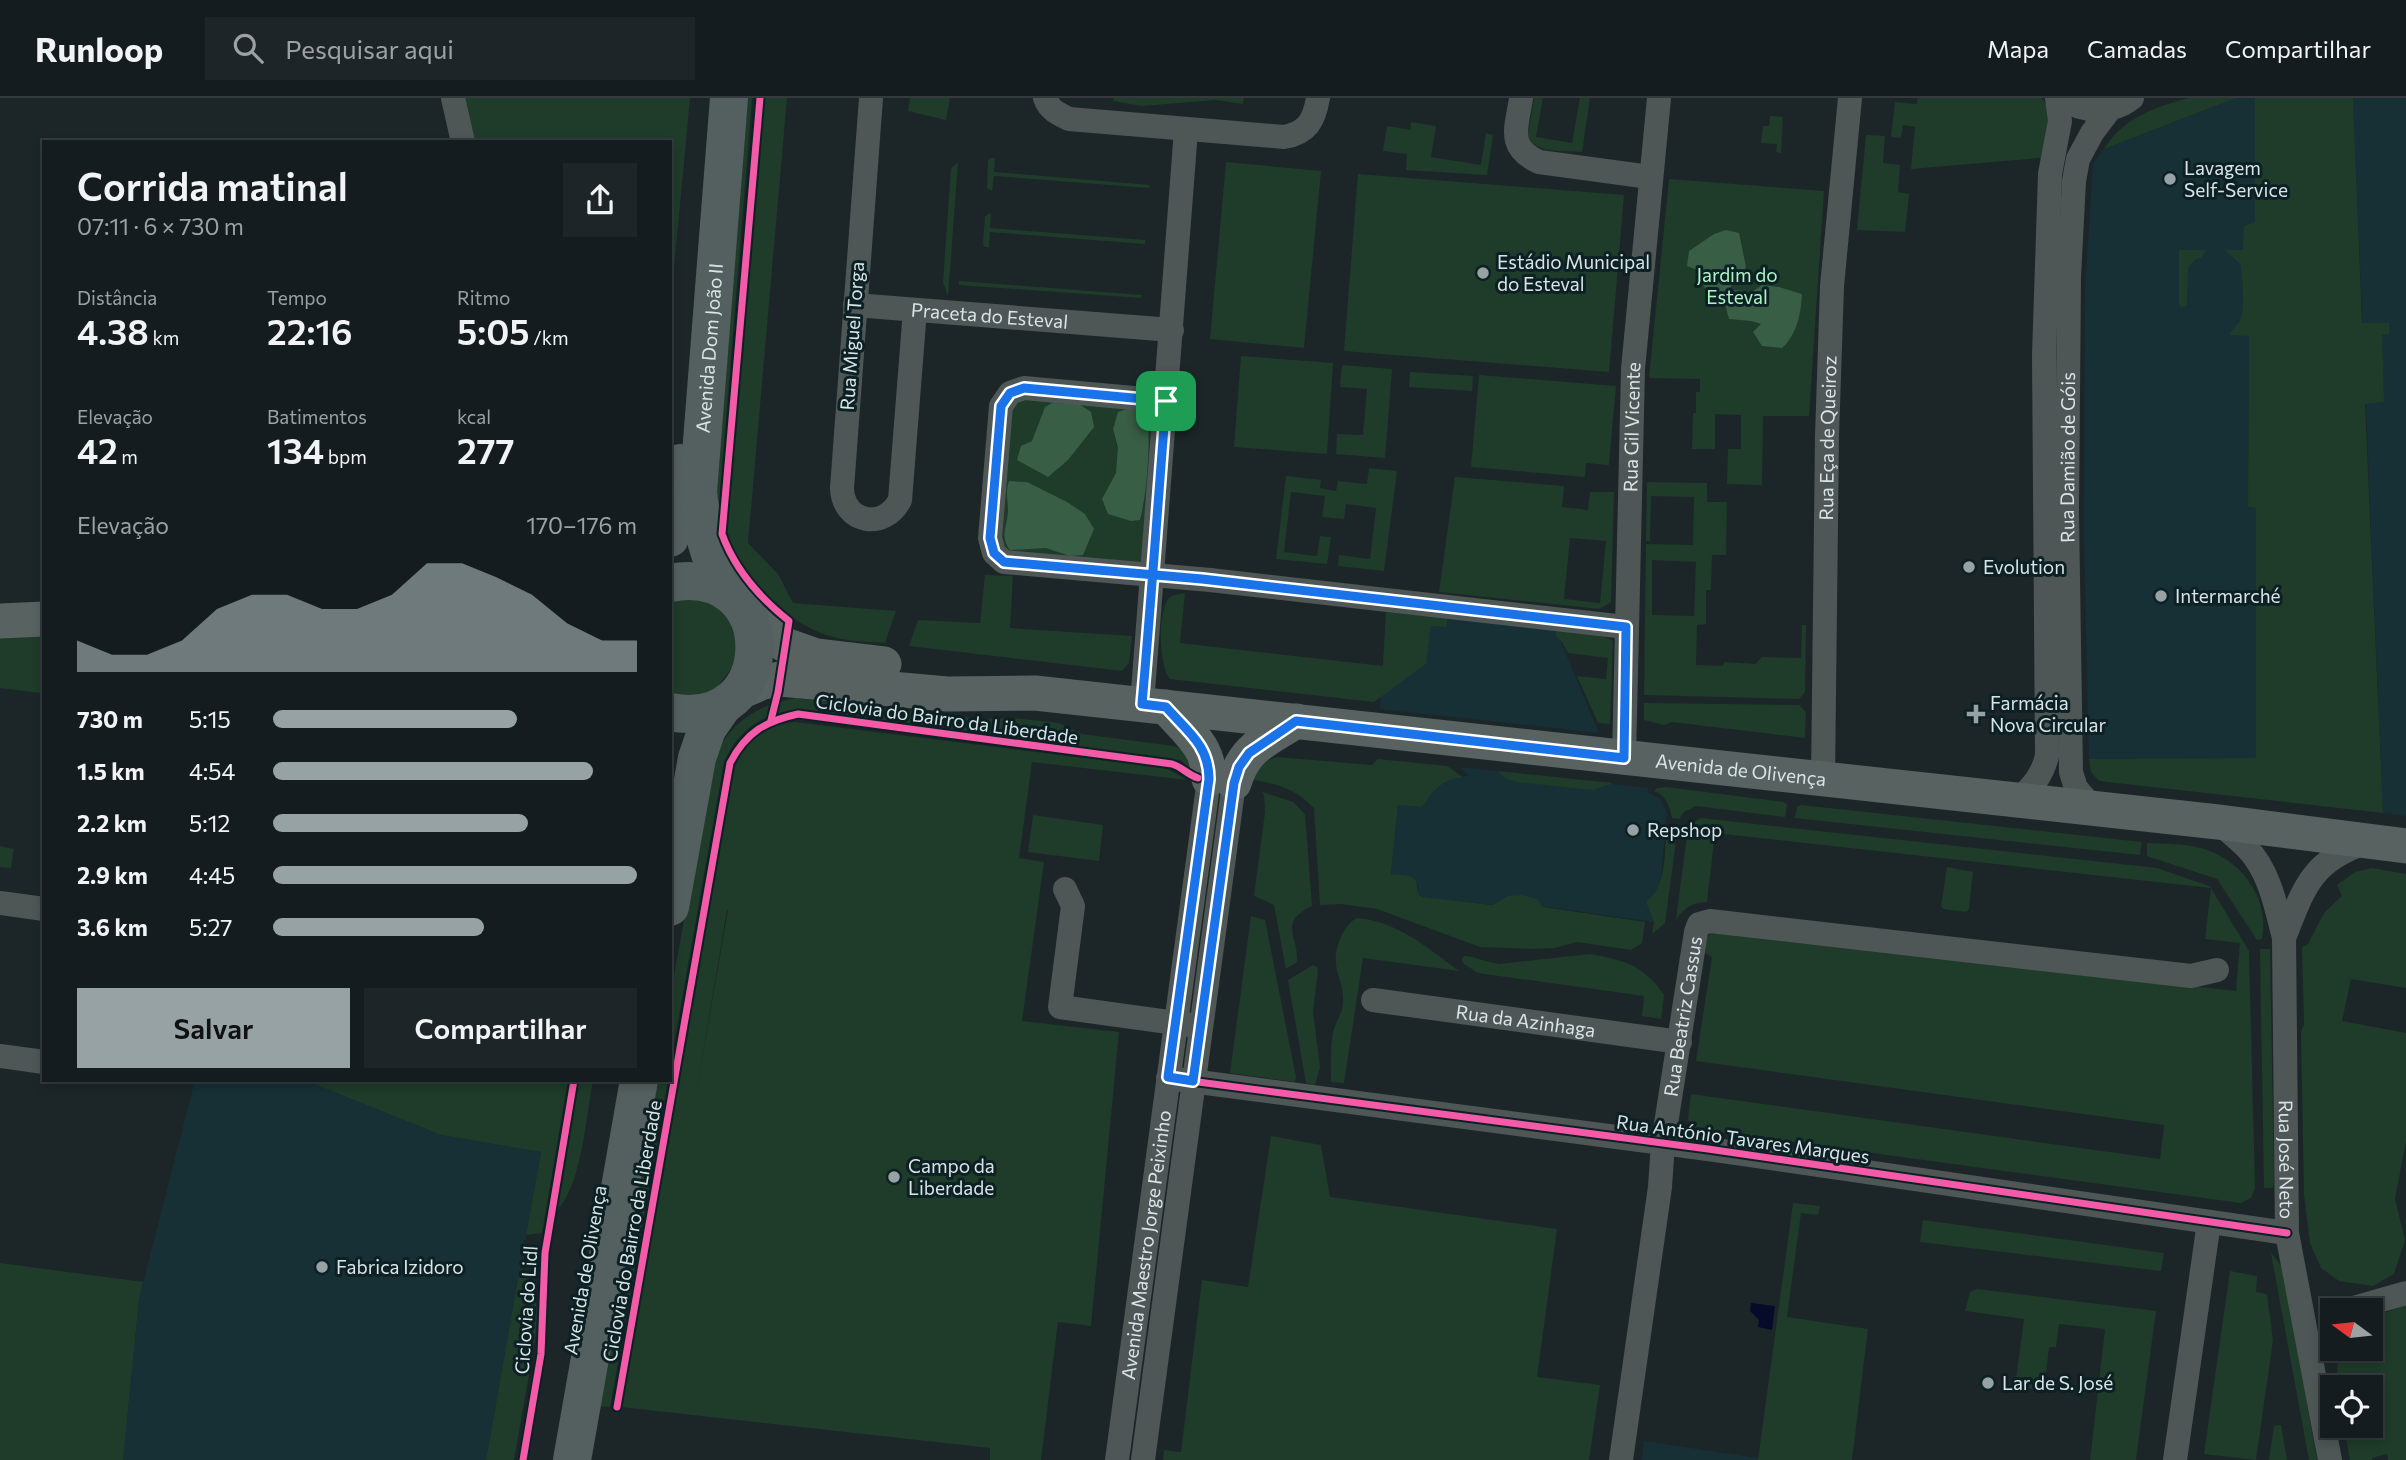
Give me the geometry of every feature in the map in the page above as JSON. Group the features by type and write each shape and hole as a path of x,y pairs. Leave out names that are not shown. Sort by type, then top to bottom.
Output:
{"main road":[{"name":"Avenida Dom João II","path":"672,525 685,405 709,98"},
{"name":"Avenida Dom João II","path":"729,98 698,492 703,535 710,558 753,627 756,648 753,669 732,699"},
{"path":"672,583 690,580 709,583 735,600"},
{"name":"Avenida de Olivença","path":"735,600 785,645 816,656 947,671 1035,693"},
{"path":"0,621 42,619"},
{"name":"Avenida de Olivença","path":"732,699 763,682 780,679 947,694 1035,693 2218,822 2406,846"},
{"path":"672,712 689,715 707,712 732,699"},
{"path":"672,896 697,758 707,729 732,699"},
{"path":"1154,706 1203,749 1209,764 1221,781 1239,767 1249,753 1296,721"},
{"name":"Avenida de Olivença","path":"551,1460 618,1082"},
{"name":"Avenida de Olivença","path":"572,1460 639,1082"}],"street":[{"path":"453,98 463,140"},
{"name":"Rua Miguel Torga","path":"871,98 842,501 854,514 868,519 883,519 894,512 901,500"},
{"path":"1045,98 1055,113 1069,119 1283,137 1297,135 1307,127 1315,116 1318,98"},
{"path":"1521,98 1515,138 1518,147 1530,159 1650,177"},
{"name":"Rua Gil Vicente","path":"1624,758 1633,369 1659,98"},
{"name":"Rua Eça de Queiroz","path":"1823,779 1827,436 1832,286 1850,98"},
{"path":"2059,98 2073,106 2091,110 2110,109 2132,98"},
{"name":"Rua Damião de Góis","path":"2018,800 2036,783 2044,770 2047,756 2044,355 2050,174 2060,121 2059,98"},
{"name":"Rua Damião de Góis","path":"2094,809 2076,788 2071,772 2067,513 2069,277 2074,181 2078,159 2092,133 2110,109"},
{"path":"1154,706 1152,575 1186,130"},
{"path":"855,305 915,310"},
{"name":"Praceta do Esteval","path":"901,500 915,310 1172,330"},
{"path":"1166,401 1024,388 1010,393 1001,406 990,538 994,553 1004,562 1152,575 1626,627"},
{"name":"Avenida Maestro Jorge Peixinho","path":"1117,1460 1175,1023 1221,781"},
{"name":"Avenida Maestro Jorge Peixinho","path":"1143,1460 1200,1026 1221,781"},
{"name":"Rua José Neto","path":"2218,822 2247,848 2259,863 2273,894 2284,938 2287,1233 2330,1460"},
{"name":"Rua José Neto","path":"2284,938 2301,896 2321,865 2342,850 2370,841"},
{"path":"1065,889 1073,906 1060,1007 1200,1026"},
{"path":"0,903 42,909"},
{"name":"Rua Beatriz Cassus","path":"1620,1460 1660,1187 1663,1143 1699,923 1710,921 2191,976 2217,970"},
{"name":"Rua da Azinhaga","path":"1373,1000 1680,1042"},
{"path":"0,1056 42,1062"},
{"name":"Rua António Tavares Marques","path":"1168,1077 1663,1143 2287,1233"},
{"path":"2175,1460 2209,1222"},
{"path":"2384,1299 2406,1293"},
{"path":"2304,1322 2320,1318"}],"shaded area":[{"name":"Intermarché","path":"2236,98 2255,98 2255,222 2249,344 2248,507 2256,508 2256,759 2089,759 2084,537 2085,290 2093,164 2104,149"},
{"path":"2353,98 2406,98 2406,816 2383,813"},
{"path":"1386,612 1556,630 1599,733 1380,709"},
{"path":"1460,767 1648,788 1648,792 1660,799 1667,813 1660,887 1647,902 1654,922 1499,900 1492,905 1423,897 1419,895 1418,885 1391,874 1398,805 1422,807 1447,779 1469,776"},
{"path":"194,1082 309,1082 441,1135 541,1152 486,1460 123,1460 139,1299"},
{"path":"1644,1441 1758,1458 1758,1460 1642,1460"}],"green space":[{"path":"453,98 690,98 672,291 672,140 463,140"},
{"path":"739,98 752,98 717,532 714,524"},
{"path":"763,98 787,98 748,543 778,574 793,603 896,611 885,643 833,637 793,618 778,607 751,578 740,562 726,528"},
{"path":"910,98 950,98 946,120 908,111"},
{"path":"1114,98 1244,98 1243,104 1215,100 1142,106 1113,101"},
{"path":"1534,98 1543,98 1536,137 1572,143 1580,98 1590,98 1582,152 1550,150 1536,146 1531,141 1528,135"},
{"path":"1918,98 2042,98 2048,108 2050,157 1911,169 1915,127 1903,125 1901,138 1891,137 1895,102 1917,104"},
{"path":"2188,98 2236,98 2104,149 2120,129 2141,115"},
{"path":"2255,98 2353,98 2362,323 2389,323 2389,334 2382,335 2384,402 2365,404 2383,813 2099,781 2091,772 2089,759 2256,758 2256,508 2248,507 2249,336 2230,335 2241,317 2243,286 2241,265 2225,250 2243,250 2244,226 2255,222"},
{"path":"1770,116 1783,117 1781,153 1776,152 1777,144 1761,143 1763,126 1769,126"},
{"path":"1411,122 1436,126 1431,157 1481,165 1486,133 1493,135 1487,175 1406,170 1407,154 1383,151 1387,126 1410,130"},
{"path":"1866,135 1885,136 1883,163 1900,165 1898,192 1909,194 1905,232 1857,230"},
{"path":"995,158 994,172 1150,185 1149,188 994,176 992,191 987,188 988,160"},
{"path":"958,162 948,296 943,282 951,169"},
{"path":"1226,162 1321,171 1304,348 1210,339"},
{"name":"Estádio Municipal do Esteval","path":"1358,174 1624,195 1609,372 1344,351"},
{"name":"Jardim do Esteval","path":"1669,179 1824,191 1809,416 1763,416 1762,485 1727,484 1728,449 1741,449 1741,415 1715,414 1715,449 1692,449 1693,413 1696,413 1696,392 1700,392 1700,379 1649,378"},
{"path":"991,213 990,228 1145,240 1145,244 990,232 989,247 985,247 985,216"},
{"path":"1726,230 1739,233 1746,267 1720,301 1708,295 1697,270 1687,266 1689,251 1714,234"},
{"path":"2179,250 2206,250 2201,258 2188,267 2187,305 2182,308 2179,305"},
{"path":"959,281 1142,295 1141,298 959,285"},
{"path":"1762,285 1802,294 1797,323 1782,348 1762,346 1753,332 1761,324 1729,319 1725,304 1735,290 1752,292"},
{"path":"1241,356 1333,363 1327,454 1234,447"},
{"path":"1342,365 1392,369 1385,458 1336,454 1337,434 1363,435 1367,389 1340,387"},
{"path":"1410,372 1473,376 1472,391 1409,387"},
{"path":"1479,375 1616,386 1609,465 1586,463 1585,477 1471,467"},
{"path":"1016,399 1152,410 1142,566 1018,559 1000,547 1007,416"},
{"path":"1052,403 1079,404 1091,412 1094,427 1068,460 1048,477 1017,460 1021,446 1032,441 1045,407"},
{"path":"1133,407 1148,409 1149,435 1143,508 1140,520 1131,521 1108,514 1102,499 1116,473 1118,447 1113,429 1118,412"},
{"path":"1369,468 1397,471 1384,571 1338,566 1339,555 1370,559 1376,508 1346,504 1344,519 1322,517 1325,496 1291,492 1284,552 1317,556 1320,536 1331,537 1327,564 1276,559 1286,476 1321,480 1320,488 1336,491 1338,481 1367,484"},
{"path":"1455,477 1564,486 1562,507 1588,510 1590,492 1614,492 1611,602 1600,609 1439,592","holes":["1570,538 1606,541 1600,603 1564,599"]},
{"path":"1009,481 1027,482 1085,514 1094,529 1083,555 1070,556 1046,548 1010,550 1005,540"},
{"path":"1647,482 1707,483 1707,502 1727,502 1726,555 1712,555 1711,590 1706,590 1706,624 1697,625 1696,665 1723,666 1724,662 1755,664 1762,657 1801,658 1802,625 1806,625 1805,692 1799,699 1644,695 1646,544 1693,545 1694,497 1651,496 1650,541 1646,541","holes":["1652,560 1696,562 1694,616 1652,615"]},
{"path":"985,575 1013,576 1010,628 1132,636 1129,663 1122,671 909,646 918,620 980,623"},
{"path":"1185,593 1180,643 1383,666 1386,612 1447,618 1447,627 1431,626 1426,664 1374,702 1170,679 1162,651 1163,614 1169,598"},
{"path":"697,596 726,610 741,655 711,696 672,697 672,599"},
{"path":"1556,630 1602,635 1613,641 1610,724 1598,723 1577,676 1606,679 1608,658 1568,653 1556,636"},
{"path":"42,632 41,693 0,688 0,634"},
{"path":"795,698 981,719 1013,718 1059,723 1082,734 1174,746 1181,749 1191,764 1190,769 1181,760 799,709 763,719 737,740 724,762 672,1055 672,986 714,757 737,725 757,711"},
{"path":"1644,703 1799,705 1806,712 1805,738 1672,722 1664,725 1644,720"},
{"name":"Campo da Liberdade","path":"795,722 1166,768 1187,780 1032,762 1019,858 1044,862 1022,1021 1119,1032 1091,1326 1058,1322 1041,1460 990,1460 990,1448 621,1407 734,770 750,743 765,731","holes":["727,910 728,910 695,1099"]},
{"path":"1277,757 1372,765 1378,759 1447,766 1463,777 1443,783 1422,807 1398,805 1391,874 1415,879 1419,895 1423,897 1492,905 1508,896 1522,895 1537,899 1543,907 1645,922 1642,943 1631,950 1577,942 1555,948 1480,947 1377,909 1341,904 1320,905 1314,808 1285,788 1252,780 1261,765"},
{"path":"1498,771 1613,783 1593,790 1517,782 1506,779"},
{"path":"1666,787 1783,802 1787,804 1785,817 1696,806 1684,812 1679,819 1672,818 1664,798 1654,791"},
{"path":"1262,792 1293,802 1305,814 1312,906 1301,912 1292,924 1297,962 1286,969 1274,905 1254,896 1265,812"},
{"path":"1801,805 2142,842 2140,855 1795,818 1797,807"},
{"path":"1033,815 1103,825 1099,861 1028,852"},
{"path":"1701,818 2157,868 2211,888 1715,833 1707,902 1689,906 1676,919 1688,828"},
{"path":"1667,825 1678,826 1665,923 1652,934 1654,922 1646,902 1653,895 1662,877"},
{"path":"2147,843 2200,848 2232,863 2251,884 2258,897 2262,910 2262,939 2257,940 2217,879 2147,856"},
{"path":"0,846 14,849 11,868 0,867"},
{"path":"1947,867 1973,872 1969,909 1966,912 1943,909 1941,906"},
{"path":"2372,868 2406,874 2406,988 2351,979 2342,1021 2406,1033 2406,1141 2395,1199 2405,1240 2394,1274 2373,1286 2339,1281 2321,1268 2310,1243 2304,1195 2301,1032 2304,1024 2302,947 2308,944 2324,913 2342,896 2337,885 2355,872"},
{"path":"2211,888 2249,951 2255,1188 2251,1198 2241,1203 1695,1129 1690,1125 1688,1118 1691,1094 2160,1159 2164,1125 1696,1061 1712,957 1705,953 1706,940 1710,933 2236,991 2240,943 2205,939"},
{"path":"1251,916 1265,920 1295,1082 1230,1073"},
{"path":"1357,918 1372,920 1399,930 1459,971 1363,958 1344,1083 1331,1082 1332,1039 1343,1002 1336,952 1344,932"},
{"path":"2260,949 2270,949 2273,1188 2264,1188"},
{"path":"1590,954 1632,965 1649,977 1664,995 1661,1019 1642,1016 1644,996 1478,973 1464,964 1462,959 1468,956 1500,964"},
{"path":"1313,965 1318,971 1313,1011 1320,1067 1315,1085 1306,1083 1288,980"},
{"path":"309,1082 568,1082 542,1233 526,1235 541,1152 441,1135"},
{"path":"579,1082 593,1082 577,1169 564,1201 555,1212"},
{"path":"655,1082 668,1082 610,1407 595,1406"},
{"path":"1271,1136 1321,1145 1330,1197 1557,1229 1537,1377 1600,1385 1589,1460 1163,1460 1164,1450 1181,1452 1202,1280 1248,1287"},
{"path":"1793,1203 1820,1206 1818,1215 1801,1213 1787,1317 1868,1329 1852,1460 1758,1460"},
{"path":"1923,1220 2164,1253 2161,1271 1920,1242"},
{"path":"2271,1253 2283,1268 2317,1460 2309,1460"},
{"path":"0,1263 143,1282 123,1460 0,1460"},
{"path":"520,1268 527,1275 534,1294 536,1326 514,1460 486,1460"},
{"path":"2230,1271 2257,1276 2256,1292 2267,1294 2273,1340 2256,1460 2204,1454"},
{"path":"1977,1289 2156,1311 2136,1460 2090,1460 2105,1329 2059,1324 2056,1347 2049,1347 2044,1391 2015,1387 2024,1319 1965,1311 1970,1292"},
{"path":"2406,1305 2406,1460 2388,1460 2387,1454 2372,1460 2350,1460 2346,1438 2383,1438 2383,1375 2338,1375 2338,1362 2384,1362 2384,1313"},
{"path":"2281,1425 2287,1460 2269,1460 2274,1426"}],"water":[{"path":"1751,1303 1775,1306 1772,1330 1758,1327 1759,1320 1750,1311"}],"cycle path":[{"path":"760,98 722,534 741,571 768,603 789,621 771,720"},
{"name":"Ciclovia do Bairro da Liberdade","path":"617,1407 730,763 743,743 767,724 798,714 1172,764 1198,778"},
{"path":"1168,1078 1708,1149 2287,1233"},
{"name":"Ciclovia do Lidl","path":"523,1460 541,1354 545,1253 574,1082"}],"place":[{"name":"Lavagem Self-Service","path":"2170,179"},
{"name":"Estádio Municipal do Esteval","path":"1483,273"},
{"name":"Evolution","path":"1969,567"},
{"name":"Intermarché","path":"2161,596"},
{"name":"Farmácia Nova Circular","path":"1976,714"},
{"name":"Repshop","path":"1633,830"},
{"name":"Campo da Liberdade","path":"894,1177"},
{"name":"Fabrica Izidoro","path":"322,1267"},
{"name":"Lar de S. José","path":"1988,1383"}],"route":[{"path":"1166,401 1024,388 1010,393 1001,406 990,538 994,553 1004,562 1152,575 1202,579 1626,627 1624,758 1296,721 1243,759 1234,783 1193,1081 1168,1077 1209,764 1203,749 1166,707 1142,704 1148,642 1152,575 1166,401"}]}
